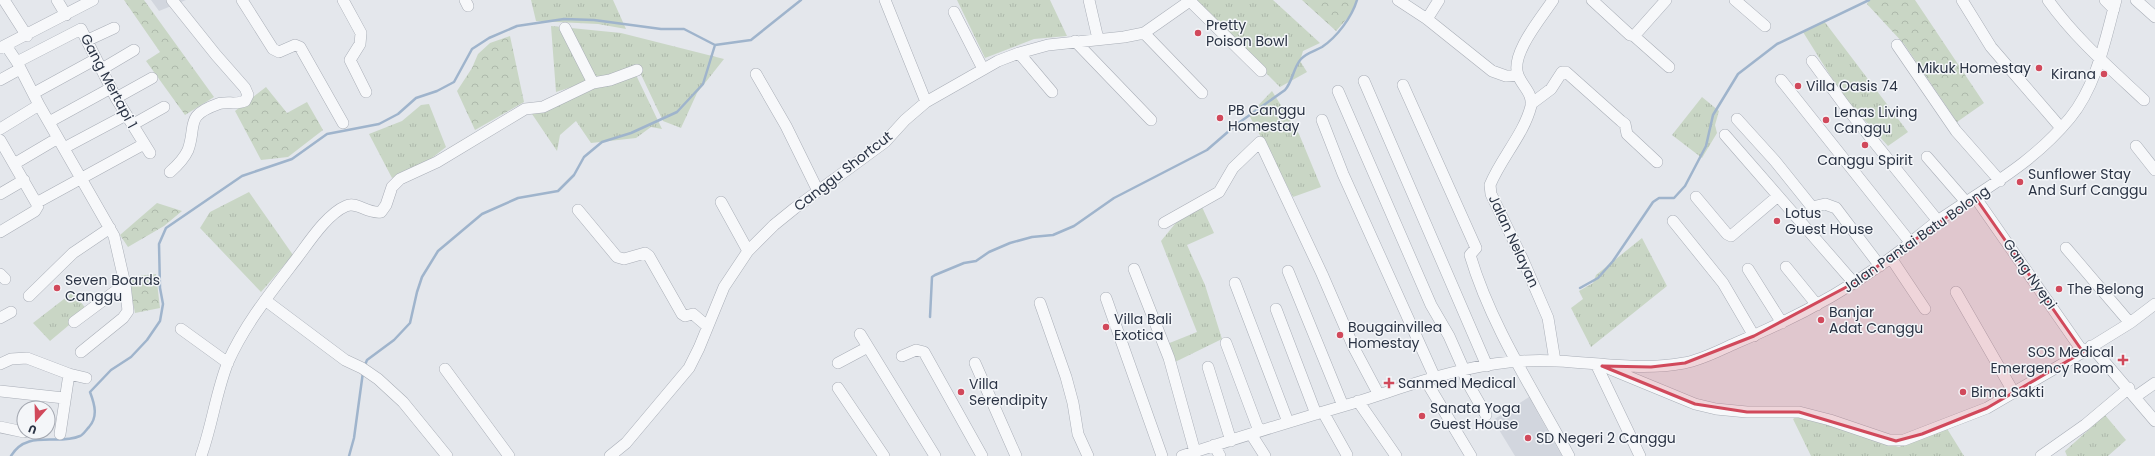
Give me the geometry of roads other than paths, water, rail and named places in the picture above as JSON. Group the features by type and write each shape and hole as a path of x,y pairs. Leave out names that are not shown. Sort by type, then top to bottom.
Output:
{"street":[{"path":"4,0 27,36"},
{"path":"57,0 81,29"},
{"path":"81,352 127,314 129,306 115,240 110,228 39,105 19,65 3,48 93,0"},
{"path":"170,172 186,155 189,148 192,125 197,114 219,104 246,102 248,95 245,88 216,55 172,0"},
{"path":"242,0 273,49 279,52 295,45 300,47 343,123"},
{"path":"343,0 361,33 360,44 350,60 366,92"},
{"path":"885,0 926,102"},
{"path":"1090,0 1098,39"},
{"path":"1398,0 1427,19 1492,71 1506,76 1518,76"},
{"path":"1427,19 1439,0"},
{"path":"1553,0 1520,51 1516,66 1518,76 1528,92 1531,104 1551,89 1562,72 1566,72 1625,124 1627,134 1657,162"},
{"path":"1592,0 1630,35 1634,36 1669,67"},
{"path":"1634,36 1666,0"},
{"path":"1735,0 1765,26"},
{"path":"1962,0 1991,47 2061,128"},
{"path":"2048,0 2060,17 2100,59 2144,100"},
{"path":"2106,0 2115,5"},
{"path":"2136,0 2155,17"},
{"path":"1185,2 1260,71"},
{"name":"Canggu Shortcut","path":"610,456 626,443 689,368 724,287 748,251 774,225 885,142 905,120 926,102 998,61 1019,53 1048,45 1124,37 1144,33 1185,2"},
{"name":"Jalan Pantai Batu Bolong","path":"1187,455 1288,422 1464,370 1518,362 1555,361 1599,365 1651,367 1685,363 1754,336 1782,323 1817,305 1880,266 1938,221 2025,163 2061,128 2079,104 2100,59 2115,5"},
{"path":"954,12 983,69"},
{"path":"88,40 114,28"},
{"path":"565,28 593,83"},
{"name":"Gang Mertapi 1","path":"0,80 19,65 81,29 88,40 116,98 147,148 81,178"},
{"path":"1144,33 1202,93"},
{"path":"1075,41 1151,120"},
{"path":"1897,45 1956,131 2000,181"},
{"path":"34,93 134,50"},
{"path":"1019,53 1052,92"},
{"path":"1812,61 1845,106 1938,221"},
{"path":"201,456 228,363 244,330 322,224 347,206 357,205 373,214 381,212 386,205 392,187 400,180 437,162 525,109 543,107 593,83 610,80 637,70"},
{"path":"756,74 786,126 818,191"},
{"path":"116,98 152,78"},
{"path":"1364,80 1487,366"},
{"path":"1781,80 1910,242"},
{"path":"1403,85 1476,248 1470,255 1474,269 1518,362 1569,456"},
{"path":"49,122 111,88"},
{"path":"1338,91 1431,305 1449,336 1464,370 1466,380 1486,415"},
{"name":"Jalan Nelayan","path":"1531,104 1522,128 1490,184 1491,194 1523,260 1548,318 1555,361"},
{"path":"0,129 39,105"},
{"path":"132,125 164,107"},
{"path":"14,164 126,115"},
{"path":"1737,119 1775,161 1811,205 1815,207 1824,204 1836,208 1880,266"},
{"path":"1322,120 1343,174 1430,379 1471,456"},
{"path":"1725,135 1854,283"},
{"path":"0,140 3,153 14,164 38,202 38,209 0,232"},
{"path":"1164,223 1219,192 1233,168 1260,142 1322,274 1354,348 1380,395"},
{"path":"2136,146 2155,170"},
{"name":"Gang Nyepi","path":"1927,157 1971,200 2087,349 2132,393 2155,421"},
{"path":"38,202 81,178"},
{"path":"0,194 24,180"},
{"path":"1696,196 1731,236 1778,196"},
{"path":"721,202 748,251"},
{"path":"578,210 617,257 624,259 645,253 649,256 682,314 685,316 693,314 707,326"},
{"path":"1673,221 1723,283 1754,336"},
{"path":"29,296 73,253 110,228"},
{"path":"2066,248 2130,323"},
{"path":"1891,258 1926,310"},
{"path":"1786,267 1817,305"},
{"path":"1748,269 1782,323"},
{"path":"1134,270 1169,358 1187,455"},
{"path":"1288,271 1343,406"},
{"path":"1235,283 1288,422"},
{"path":"74,322 125,284"},
{"path":"1956,292 2014,393"},
{"path":"1106,298 1162,456"},
{"path":"265,300 345,360 362,368 378,379 403,402 447,456"},
{"path":"1040,303 1066,377 1073,402 1078,434 1088,456"},
{"path":"1599,365 1695,404 1716,409 1747,412 1804,413 1896,441 1922,434 1945,423 1987,408 2130,323 2155,304"},
{"path":"1276,309 1320,413 1347,455"},
{"path":"0,318 10,312"},
{"path":"182,329 228,363"},
{"path":"860,334 935,456"},
{"path":"1226,343 1255,433 1265,456"},
{"path":"838,363 868,347"},
{"path":"902,356 916,350 924,352 982,456"},
{"path":"0,366 11,359 27,358 69,374 86,378"},
{"path":"975,363 1016,456"},
{"path":"1599,365 1640,456"},
{"path":"1208,366 1231,441"},
{"path":"1645,384 1646,373 1651,367"},
{"path":"445,370 509,456"},
{"path":"60,434 64,398 69,374"},
{"path":"2041,456 2132,393 2155,383"},
{"path":"838,388 884,456"},
{"path":"0,391 64,398"},
{"path":"1358,401 1396,456"},
{"path":"0,427 16,430"},
{"path":"1214,445 1220,456"}],"waterway":[{"path":"11,456 25,443 34,440 71,439 83,434 89,427 95,415 90,392 111,370 131,357 147,340 160,321 163,304 160,288 159,244 166,228 242,176 292,159 327,134 379,124 398,114 416,98 437,91 454,82 472,49 489,38 517,26 564,19 594,20 661,29 684,29 715,45 751,40 801,0"},
{"path":"930,317 932,277 935,275 964,263 976,261 989,252 1010,243 1032,237 1053,235 1074,226 1114,198 1207,150 1237,124 1285,90 1290,83 1296,66 1301,59 1322,47 1333,38 1348,20 1357,0"},
{"path":"1580,288 1598,278 1613,261 1653,202 1659,198 1674,198 1685,186 1706,146 1713,115 1738,74 1777,44 1869,0"},
{"path":"365,365 367,360 394,340 410,323 422,277 438,251 482,214 518,198 558,191 574,175 584,157 602,142 631,133 677,112 703,84 715,45"},
{"path":"349,456 354,438 363,372"}],"place":[{"name":"Pretty Poison Bowl","path":"1198,33"},
{"name":"Mikuk Homestay","path":"2039,68"},
{"name":"Kirana","path":"2104,74"},
{"name":"Villa Oasis 74","path":"1798,86"},
{"name":"PB Canggu Homestay","path":"1220,118"},
{"name":"Lenas Living Canggu","path":"1826,120"},
{"name":"Canggu Spirit","path":"1865,145"},
{"name":"Sunflower Stay And Surf Canggu","path":"2020,182"},
{"name":"Lotus Guest House","path":"1777,221"},
{"name":"Seven Boards Canggu","path":"57,288"},
{"name":"The Belong","path":"2059,289"},
{"name":"Banjar Adat Canggu","path":"1821,320"},
{"name":"Villa Bali Exotica","path":"1106,327"},
{"name":"Bougainvillea Homestay","path":"1340,335"},
{"name":"SOS Medical Emergency Room","path":"2123,360"},
{"name":"Sanmed Medical","path":"1389,383"},
{"name":"Villa Serendipity","path":"961,392"},
{"name":"Bima Sakti","path":"1963,392"},
{"name":"Sanata Yoga Guest House","path":"1422,416"},
{"name":"SD Negeri 2 Canggu","path":"1528,438"}]}
